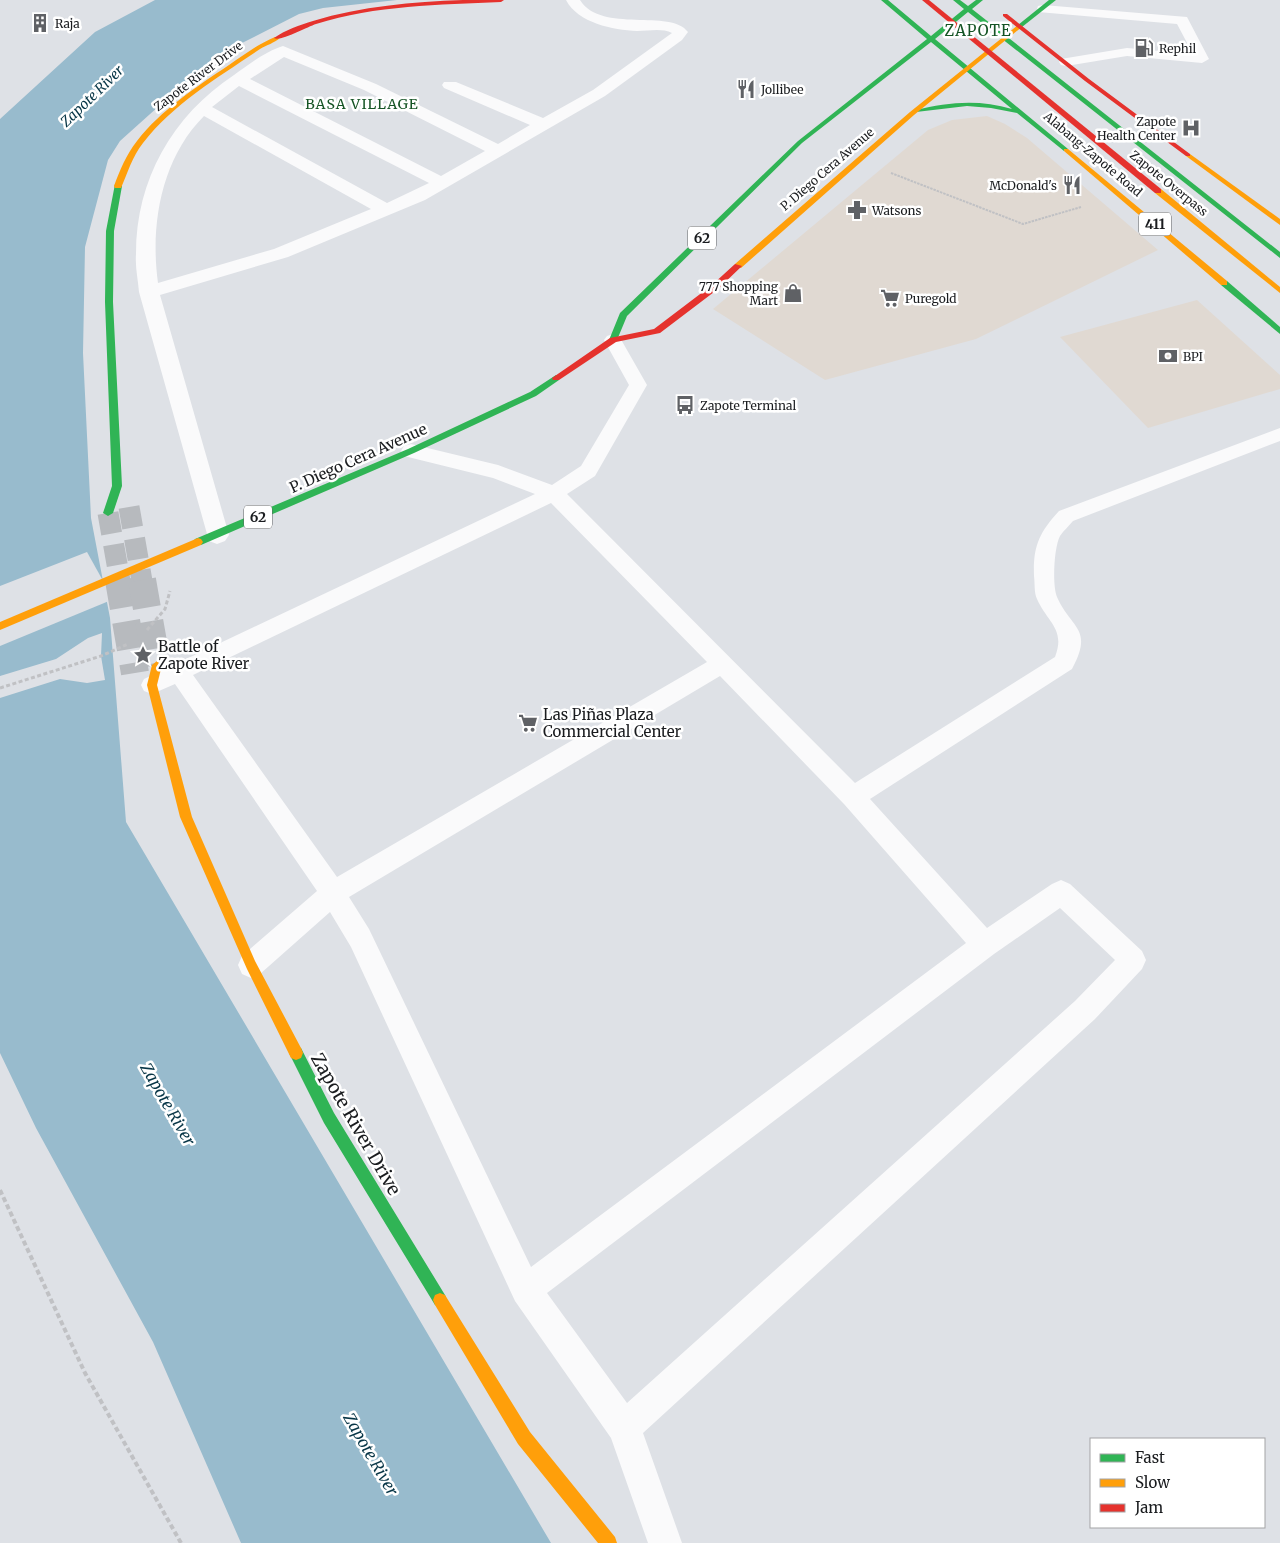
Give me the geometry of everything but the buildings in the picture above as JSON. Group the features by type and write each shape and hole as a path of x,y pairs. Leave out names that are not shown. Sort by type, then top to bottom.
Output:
{"main road":[{"name":"Zapote River Drive","path":"108,513 117,486 109,302 110,231 121,171 131,152 150,130 188,97 264,44 302,25 342,14 426,4 501,0"},
{"name":"411","path":"884,0 931,39"},
{"name":"Zapote Overpass","path":"925,0 1280,291"},
{"name":"Zapote Overpass","path":"956,0 1280,256"},
{"name":"62","path":"613,340 623,316 800,142 980,0"},
{"path":"986,0 1087,80 1280,223"},
{"name":"P. Diego Cera Avenue","path":"0,626 412,451 533,394 613,340 657,331 715,287 855,162 965,68 1048,5"},
{"name":"Alabang-Zapote Road","path":"931,39 965,68 1003,86 1030,119 1280,331"},
{"path":"1003,86 1019,66 1043,63 1063,67 1087,80"},
{"path":"912,113 946,103 967,102 1005,108 1030,119"},
{"name":"Zapote River Drive","path":"117,486 125,500"},
{"name":"Zapote River Drive","path":"157,676 186,817 251,965 329,1118 519,1430 609,1543"}],"street":[{"path":"150,292 281,253 386,210 442,183 599,93 680,32 670,27 616,24 587,13 574,4 573,0"},
{"path":"217,535 150,292 145,254 147,228 160,172 176,138 202,108 283,51 370,87 499,151"},
{"path":"240,80 442,183"},
{"path":"450,85 544,125"},
{"path":"202,108 386,210"}],"lane":[{"path":"1048,5 1182,20 1202,59 1127,52 1066,62"},
{"path":"613,340 638,385 588,471 554,492 157,676 333,893 360,938 526,1290 624,1428 665,1543"},
{"path":"853,797 1064,663 1071,645 1068,630 1046,597 1044,557 1050,534 1066,516 1280,434"},
{"path":"412,451 498,472 554,492 853,797 985,945"},
{"path":"251,965 333,893 722,664"},
{"path":"526,1290 985,945 1061,892 1133,960 1085,1010 624,1428"}],"path":[{"path":"855,162 1023,224 1122,196"},
{"path":"143,633 166,610 178,552"},
{"path":"0,688 101,656 130,642"},
{"path":"0,1190 84,1374 181,1543"}],"shaded area":[{"path":"987,116 1005,124 1027,138 1158,250 976,339 825,380 713,309 928,130 952,120"},
{"name":"BPI","path":"1197,300 1280,375 1280,389 1148,428 1060,337"}],"water":[{"name":"Zapote River","path":"155,0 397,0 323,8 299,14 242,43 169,97 120,141 108,160 85,247 83,353 91,518 110,618 126,822 551,1543 241,1543 153,1342 36,1128 0,1053 0,119 95,32"}],"pier":[{"path":"87,552 107,588 109,601 0,646 0,586"},
{"path":"102,633 101,656 105,680 87,683 60,679 0,698 0,676 56,659 88,638"}],"tunnel":[{"path":"129,507 142,581"},
{"path":"108,513 120,581"},
{"path":"119,580 135,673"},
{"path":"142,580 157,665"}],"traffic: fast":[{"path":"884,0 1066,150"},
{"path":"956,0 1280,256"},
{"path":"613,340 623,315 800,142 980,0"},
{"path":"1020,26 1053,0"},
{"path":"918,111 955,104 979,104 1015,112"},
{"path":"108,513 117,486 109,302 110,231 118,186"},
{"path":"1224,283 1280,331"},
{"path":"198,542 411,451 533,394 556,378"},
{"path":"296,1053 329,1118 440,1300"}],"traffic: slow":[{"path":"738,266 912,113 1020,26"},
{"path":"118,186 126,163 139,142 157,123 200,88 264,44 277,38"},
{"path":"1066,150 1224,283"},
{"path":"1188,155 1280,223"},
{"path":"1158,191 1280,291"},
{"path":"0,626 198,542"},
{"path":"157,665 152,685 186,817 251,965 296,1053"},
{"path":"440,1300 524,1438 609,1543"}],"traffic: jam":[{"path":"277,38 303,26 330,18 386,7 501,0"},
{"path":"925,0 1158,191"},
{"path":"1005,15 1087,80 1188,155"},
{"path":"556,378 613,340 657,331 715,287 738,266"}],"place":[{"name":"Raja","path":"40,23"},
{"name":"Rephil","path":"1144,48"},
{"name":"Jollibee","path":"746,89"},
{"name":"Zapote Health Center","path":"1191,128"},
{"name":"McDonald's","path":"1072,185"},
{"name":"Watsons","path":"857,210"},
{"name":"777 Shopping Mart","path":"793,293"},
{"name":"Puregold","path":"890,298"},
{"name":"BPI","path":"1168,356"},
{"name":"Zapote Terminal","path":"685,405"},
{"name":"Battle of Zapote River","path":"143,655"},
{"name":"Las Piñas Plaza Commercial Center","path":"528,723"}],"district":[{"name":"ZAPOTE","path":"978,30"},
{"name":"BASA VILLAGE","path":"362,104"}]}
